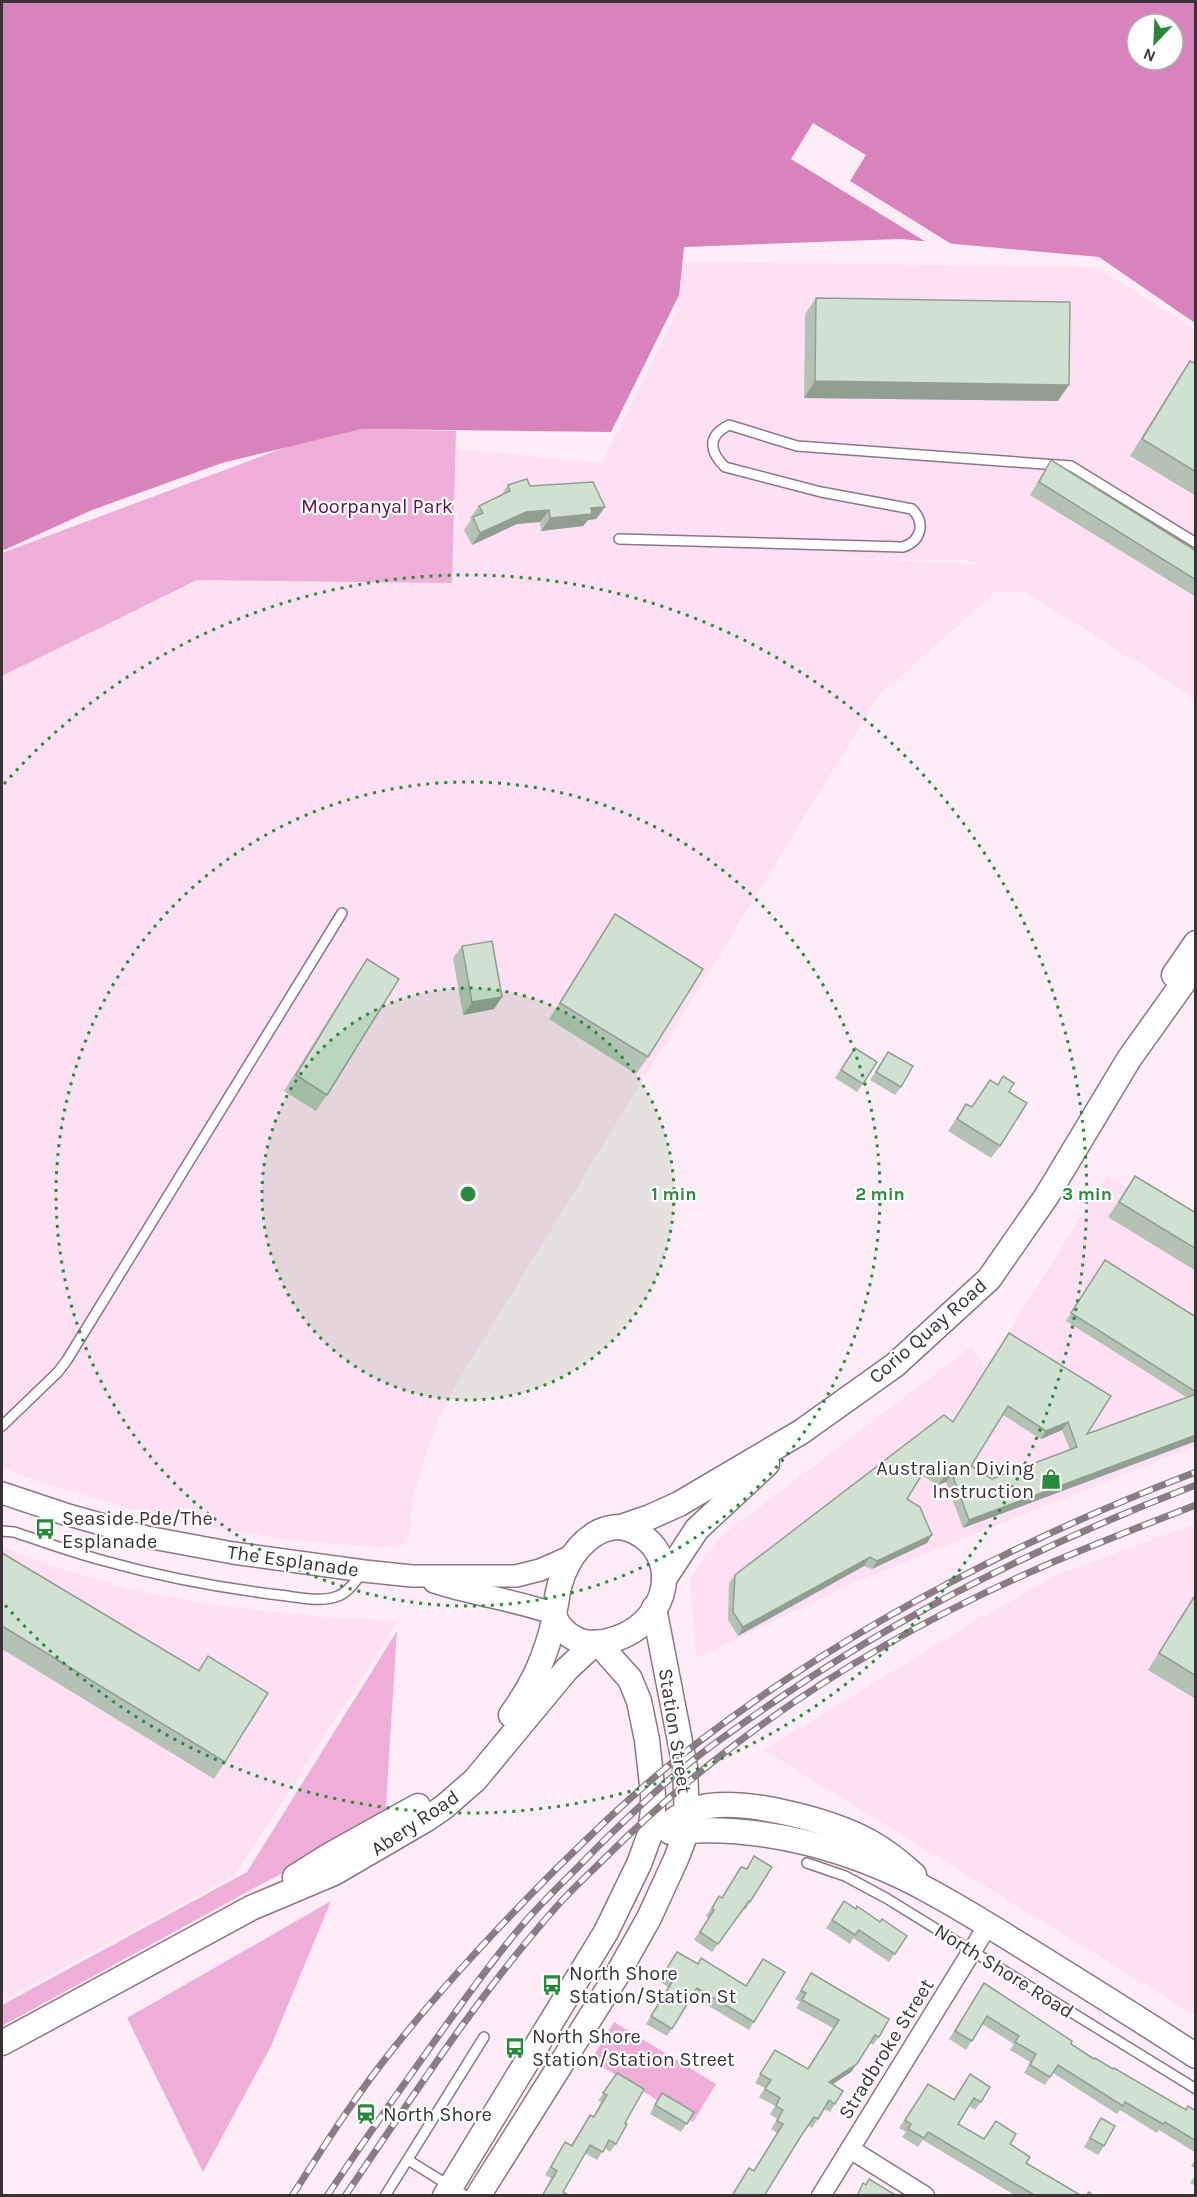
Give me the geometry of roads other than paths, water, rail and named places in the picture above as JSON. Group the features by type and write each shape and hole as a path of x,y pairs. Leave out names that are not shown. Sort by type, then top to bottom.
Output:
{"main road":[{"name":"Corio Quay Road","path":"1130,1059 1157,1002 1196,943"},
{"name":"Corio Quay Road","path":"621,1527 679,1504 801,1431 895,1365 989,1279 1046,1197 1130,1059 1196,965"},
{"name":"Corio Quay Road","path":"664,1578 697,1528 801,1431"},
{"path":"621,1527 641,1534 655,1546 663,1562 664,1578 661,1592 649,1617 637,1628 616,1638 597,1643 582,1642 574,1638 562,1628 555,1616 561,1579 574,1555 597,1533 621,1527"},
{"name":"Station Street","path":"478,2196 617,1975 668,1877 686,1822 685,1767 654,1608"},
{"name":"Abery Road","path":"251,1908 330,1855 418,1806 474,1761 506,1722 528,1690 541,1665 555,1616"},
{"name":"Abery Road","path":"2,2043 251,1908 334,1873 400,1836 444,1807 489,1765 567,1669 597,1643"},
{"name":"Station Street","path":"454,2192 606,1932 639,1864 650,1834 653,1794 647,1740 639,1701 630,1679 597,1643"},
{"name":"North Shore Road","path":"650,1834 686,1822 706,1806 719,1804 810,1818 848,1831 878,1847 913,1874 931,1892 988,1925 1196,2056"}],"street":[{"name":"The Esplanade","path":"2,1493 65,1514 147,1537 233,1553 364,1571 412,1576 516,1576 540,1570 574,1555"},
{"name":"The Esplanade","path":"412,1576 467,1593 528,1605 555,1616"},
{"name":"Stradbroke Street","path":"821,2196 988,1925"},
{"path":"850,2149 925,2196"}],"lane":[{"path":"619,539 903,547 911,544 918,537 921,522 912,509 821,492 725,467 715,457 712,448 717,434 729,425 796,446 1071,466 1196,543"},
{"path":"2,1426 58,1372 67,1360 342,913"},
{"path":"2,1531 14,1532 70,1551 141,1570 232,1588 295,1597 328,1599 339,1596 348,1590 364,1571"},
{"name":"North Shore Road","path":"807,1863 845,1876 886,1898 1196,2089"},
{"path":"385,2196 484,2037"},
{"path":"408,2160 454,2192"}],"railway":[{"path":"292,2196 379,2066 452,1979 556,1869 666,1767 742,1710 802,1669 929,1594 1060,1529 1196,1472"},
{"path":"327,2196 425,2055 508,1942 540,1905 596,1848 683,1768 781,1697 830,1665 931,1606 1035,1553 1196,1485"},
{"path":"345,2196 473,2010 529,1939 558,1905 654,1811 704,1769 757,1728 811,1691 925,1623 1044,1566 1196,1505"}],"place":[{"name":"Australian Diving Instruction","path":"1051,1479"},
{"name":"Seaside Pde/The Esplanade","path":"45,1529"},
{"name":"North Shore Station/Station St","path":"552,1985"},
{"name":"North Shore Station/Station Street","path":"515,2048"},
{"name":"North Shore","path":"366,2114"}],"park label":[{"name":"Moorpanyal Park","path":"377,506"}]}
